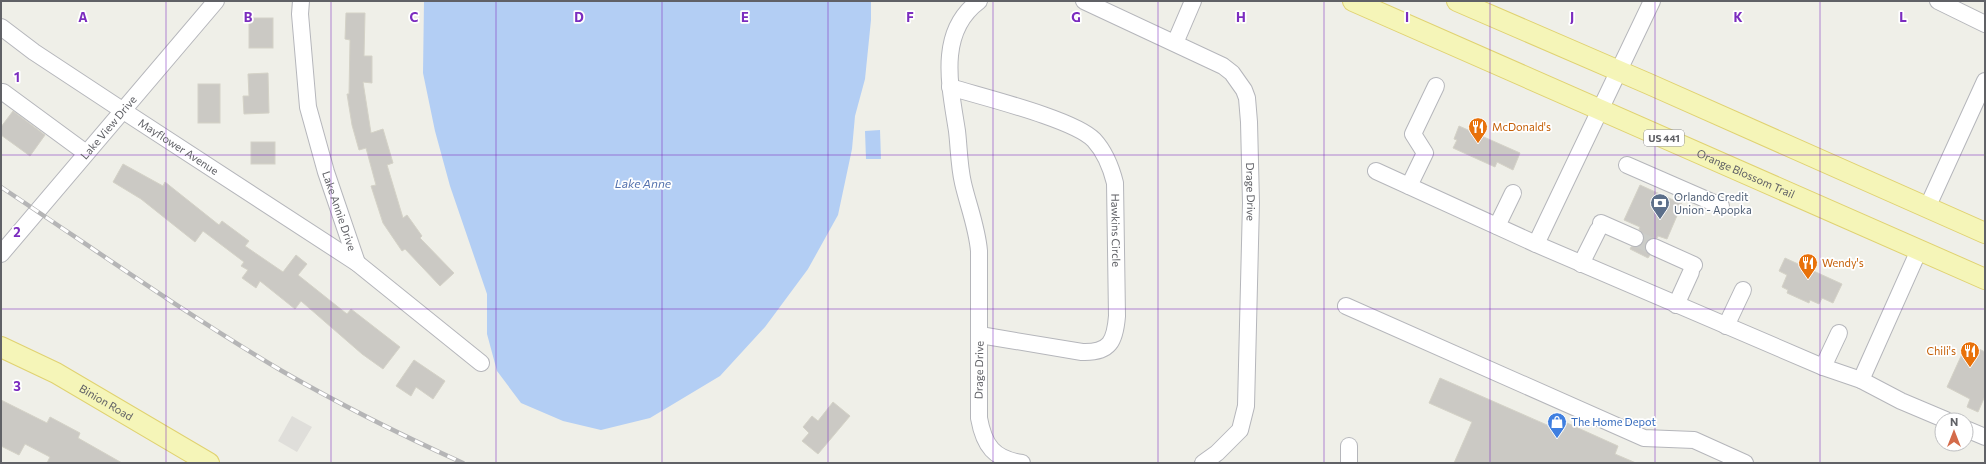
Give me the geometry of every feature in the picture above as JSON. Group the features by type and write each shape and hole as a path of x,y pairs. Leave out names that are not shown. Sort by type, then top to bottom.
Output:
{"main road":[{"name":"Orange Blossom Trail","path":"1353,1 1985,279"},
{"path":"1457,1 1985,233"},
{"name":"Binion Road","path":"1,346 56,373 209,463"}],"street":[{"name":"Lake View Drive","path":"1,254 216,1"},
{"name":"Lake Annie Drive","path":"301,1 300,14 308,107 326,172 357,264 481,363"},
{"name":"Drage Drive","path":"978,1 963,17 956,29 951,43 949,61 950,87 962,181 978,243 980,335 979,400 981,429 988,444 997,455 1022,463"},
{"name":"Drage Drive","path":"1084,1 1223,66 1239,81 1247,98 1251,203 1246,406 1240,430 1220,458 1203,463"},
{"path":"1175,43 1193,1"},
{"path":"1536,244 1652,1"},
{"path":"1938,1 1985,24"},
{"name":"Mayflower Avenue","path":"1,27 34,52 357,264"},
{"path":"1926,208 1985,81"},
{"path":"1409,186 1425,153 1413,134 1436,86"},
{"name":"Hawkins Circle","path":"950,87 1057,120 1080,130 1093,139 1100,147 1111,169 1115,183 1117,316 1115,332 1108,346 1098,351 1082,352 980,335"},
{"path":"3,92 86,153"},
{"path":"1627,165 1721,206"},
{"path":"1376,171 1581,264 1823,367 1861,380 1901,401 1934,415"},
{"path":"1497,226 1513,193"},
{"path":"1581,264 1599,226 1635,238"},
{"path":"1654,247 1693,268 1676,304"},
{"path":"1861,380 1919,250"},
{"path":"1726,326 1743,290"},
{"path":"1346,306 1644,438 1694,440 1745,463"},
{"path":"1823,367 1839,333"},
{"path":"1974,432 1985,437"},
{"path":"1349,446 1349,463"}],"shaded area":[{"path":"292,416 312,427 297,452 278,441"}],"water":[{"name":"Lake Anne","path":"424,1 871,1 871,20 865,79 855,116 852,149 838,215 808,269 765,327 720,376 650,418 601,430 563,421 521,403 497,371 487,334 487,294 450,186 435,131 423,73"},
{"path":"880,130 881,159 866,159 865,131"}],"building":[{"path":"346,13 365,13 364,56 372,56 372,83 363,82 371,133 383,129 393,163 387,165 403,218 407,215 422,236 420,238 454,273 440,286 405,249 402,251 383,223 371,186 376,185 366,148 359,150 352,125 347,94 349,94 350,40 345,39"},
{"path":"249,18 273,18 273,48 249,48"},
{"path":"268,73 269,113 244,114 243,96 249,96 248,74"},
{"path":"198,84 220,84 220,123 198,123"},
{"path":"13,111 45,135 30,156 1,135 1,127"},
{"name":"McDonald's","path":"1459,126 1520,153 1513,170 1497,162 1495,167 1453,148 1457,140 1454,139"},
{"path":"251,142 275,142 275,164 251,164"},
{"path":"123,164 163,186 165,182 219,225 222,221 249,241 245,246 283,272 296,255 307,264 298,275 347,314 351,309 400,347 383,369 362,354 301,301 295,309 260,281 256,288 242,278 248,270 241,266 244,262 203,231 195,242 141,199 113,182"},
{"path":"1640,185 1682,204 1667,239 1658,236 1657,238 1649,239 1646,243 1645,248 1650,255 1648,258 1630,249 1631,247 1641,245 1644,237 1639,229 1640,227 1624,220"},
{"name":"Wendy's","path":"1785,258 1842,284 1833,303 1822,298 1819,304 1810,300 1809,303 1787,293 1788,290 1782,287 1787,275 1779,271"},
{"name":"Chili's","path":"1967,343 1985,352 1985,396 1978,412 1967,407 1970,399 1947,387"},
{"path":"414,360 445,381 433,399 416,387 411,396 396,386"},
{"path":"1440,378 1563,432 1567,423 1618,446 1615,454 1636,463 1454,463 1472,422 1429,403"},
{"path":"1,400 47,423 50,417 80,433 78,438 122,463 47,463 50,457 25,444 19,455 1,446"},
{"path":"833,402 850,416 818,454 802,441 809,433 803,427 812,416 818,421"}],"tunnel":[{"path":"1635,238 1654,247"}],"railway":[{"path":"1,187 175,304 282,371 371,419 463,463"}],"place":[{"name":"McDonald's","path":"1478,144"},
{"name":"Orlando Credit Union - Apopka","path":"1660,220"},
{"name":"Wendy's","path":"1808,280"},
{"name":"Chili's","path":"1970,368"},
{"name":"The Home Depot","path":"1557,439"}]}
